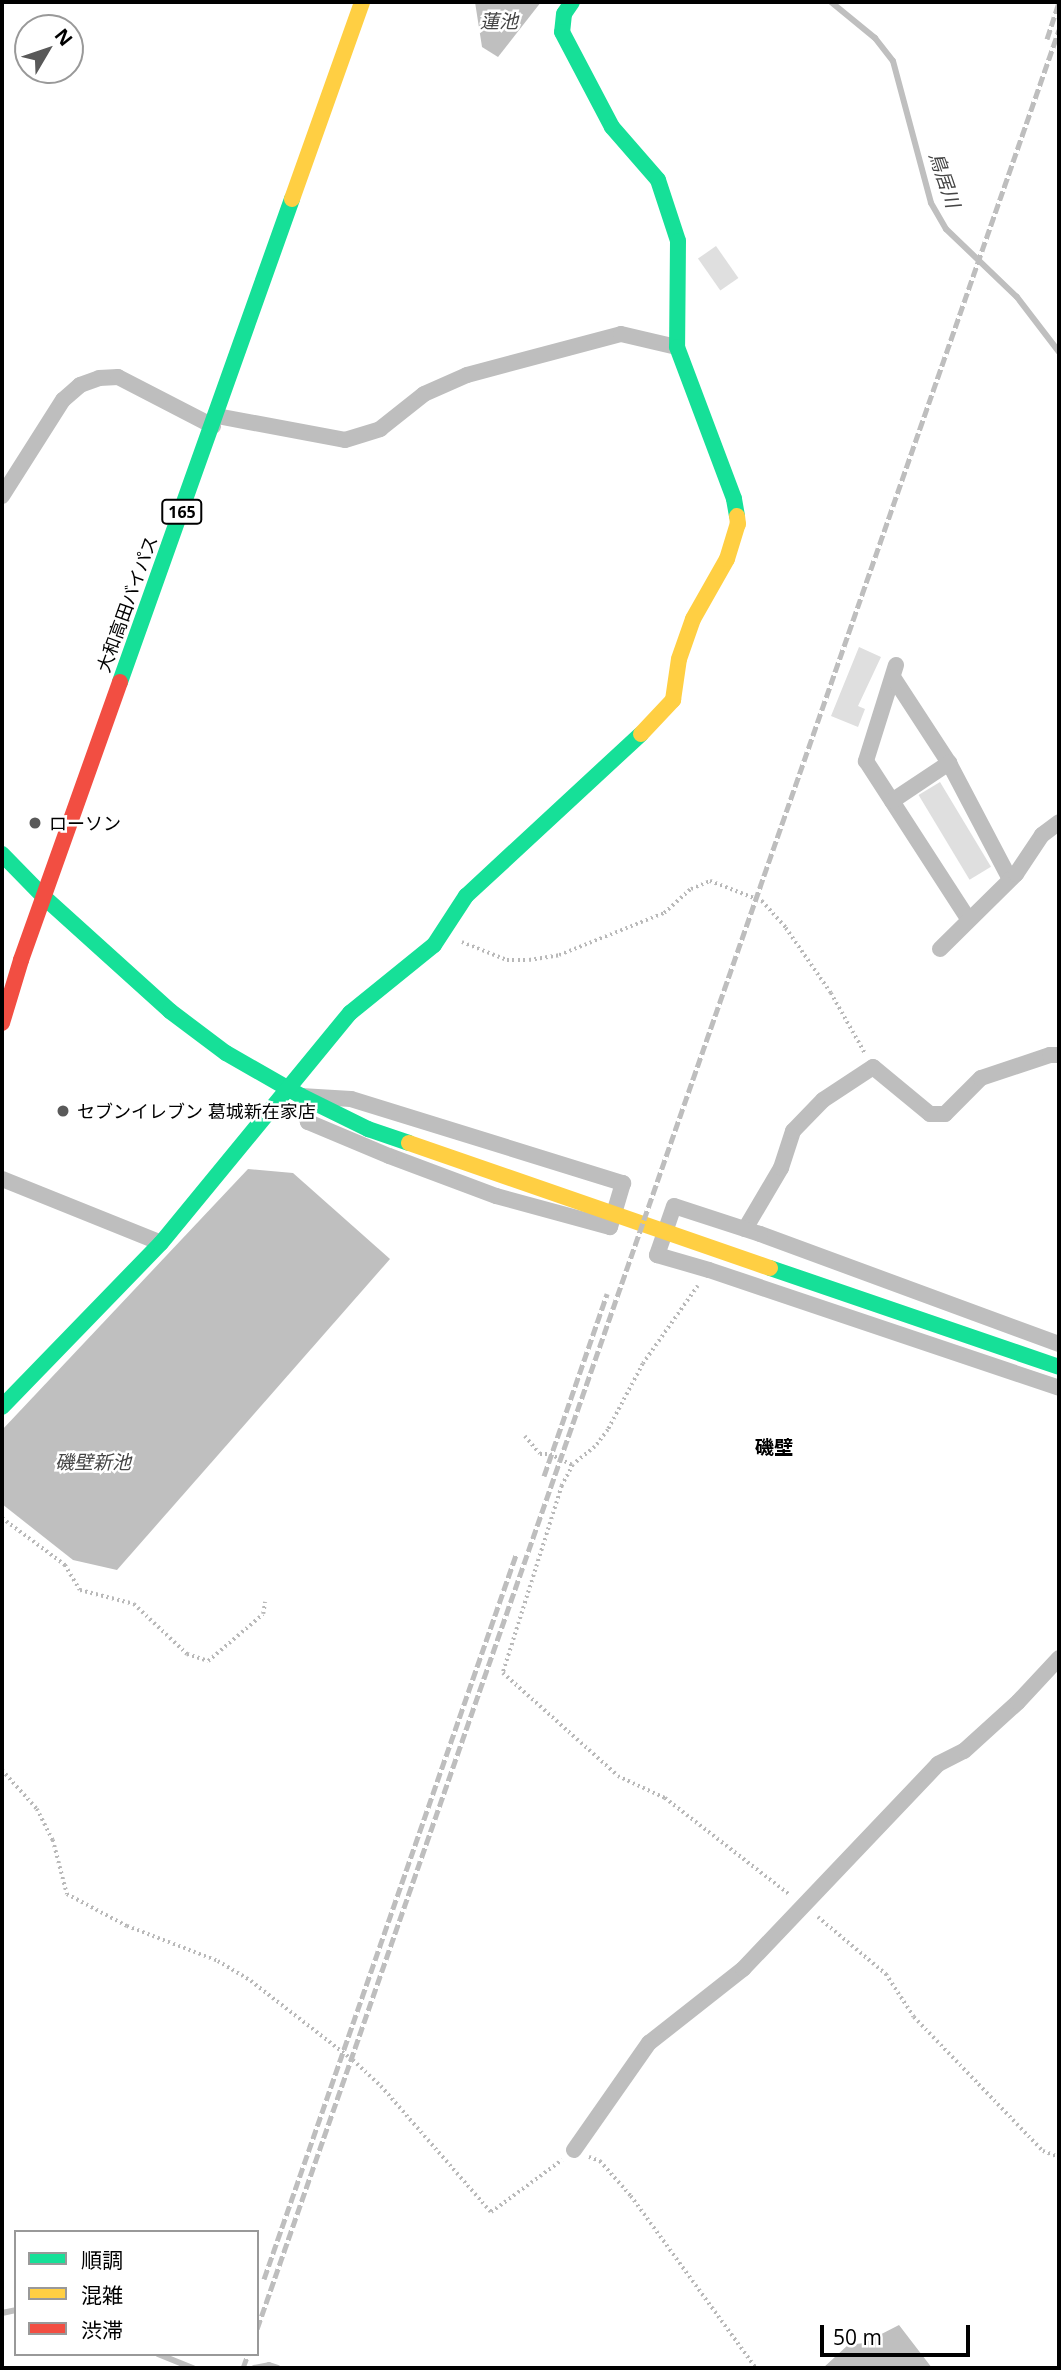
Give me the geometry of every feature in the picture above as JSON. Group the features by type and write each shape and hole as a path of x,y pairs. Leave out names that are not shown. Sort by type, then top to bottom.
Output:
{"main road":[{"name":"大和高田バイパス","path":"2,1023 362,2"},
{"path":"2,1407 161,1243 295,1093 350,1013 434,945 466,896 662,715 674,700 679,659 693,619 727,559 738,524 734,499 677,347 680,269 678,241 657,180 612,127 562,32 564,14 572,2"},
{"path":"2,854 45,898 170,1011 226,1054 295,1093 368,1129 1059,1367"}],"street":[{"path":"2,496 63,400 80,385 99,377 118,377 215,421 345,440 380,429 424,394 467,375 621,334 677,347"},
{"path":"969,920 866,761 894,671 948,763 1010,879"},
{"path":"891,801 948,763"},
{"path":"940,948 1010,879 1042,835 1059,822"},
{"path":"745,1229 781,1168 793,1131 823,1100 873,1067 930,1114 945,1114 981,1078 1050,1055 1059,1055"},
{"path":"295,1093 351,1099 623,1183 610,1227 496,1196 308,1122 295,1093"},
{"path":"2,1179 161,1243"},
{"path":"1059,1344 745,1229 674,1206 657,1255 1059,1388"},
{"path":"574,2150 649,2043 743,1969 938,1764 964,1751 1018,1702 1059,1658"}],"path":[{"path":"440,934 508,960 559,955 663,913 691,889 710,881 755,897 786,928 831,993 873,1067"},
{"path":"503,1673 562,1486 573,1465 595,1447 608,1430 643,1364 709,1270"},
{"path":"525,1436 540,1454 550,1454 573,1465"},
{"path":"2,1518 65,1565 80,1590 134,1604 187,1654 208,1661 263,1614 265,1602"},
{"path":"2,1770 37,1809 53,1840 68,1894 127,1926 218,1961 251,1981 353,2060 381,2086 491,2212 574,2150 600,2161 631,2196 756,2368"}],"water":[{"name":"蓮池","path":"475,2 541,2 498,57 482,47"},
{"name":"磯壁新池","path":"248,1169 293,1173 390,1259 117,1570 73,1560 2,1504 2,1430"},
{"path":"899,2325 932,2368 823,2368 848,2345 864,2343"}],"building":[{"path":"716,246 738,278 720,291 698,259"},
{"path":"859,647 881,657 858,706 865,709 858,727 831,716"},
{"path":"940,782 991,867 970,880 919,795"}],"waterway":[{"name":"鳥居川","path":"831,2 875,38 893,61 931,203 946,229 1017,297 1059,352"},
{"path":"2,2313 14,2310"},
{"path":"163,2356 193,2368"},
{"path":"254,2368 269,2365 278,2368"}],"railway":[{"path":"1047,39 1059,2"},
{"path":"259,2323 1059,30"},
{"path":"544,1476 607,1294"},
{"path":"264,2279 516,1555"},
{"path":"243,2368 247,2356"}],"traffic: fast":[{"path":"572,2 564,14 562,32 612,127 658,180 678,241 677,347 734,499 737,516"},
{"path":"120,682 292,199"},
{"path":"2,1407 161,1243 350,1013 434,945 466,896 641,734"},
{"path":"2,854 45,898 170,1011 226,1053 301,1096 368,1129 409,1143"},
{"path":"770,1268 1059,1367"}],"traffic: slow":[{"path":"292,199 362,2"},
{"path":"641,734 673,700 679,659 693,619 727,559 738,524 737,516"},
{"path":"409,1143 770,1268"}],"traffic: jam":[{"path":"2,1023 21,960 120,682"}],"place":[{"name":"ローソン","path":"35,823"},
{"name":"セブンイレブン 葛城新在家店","path":"63,1111"}],"district":[{"name":"磯壁","path":"774,1448"}]}
